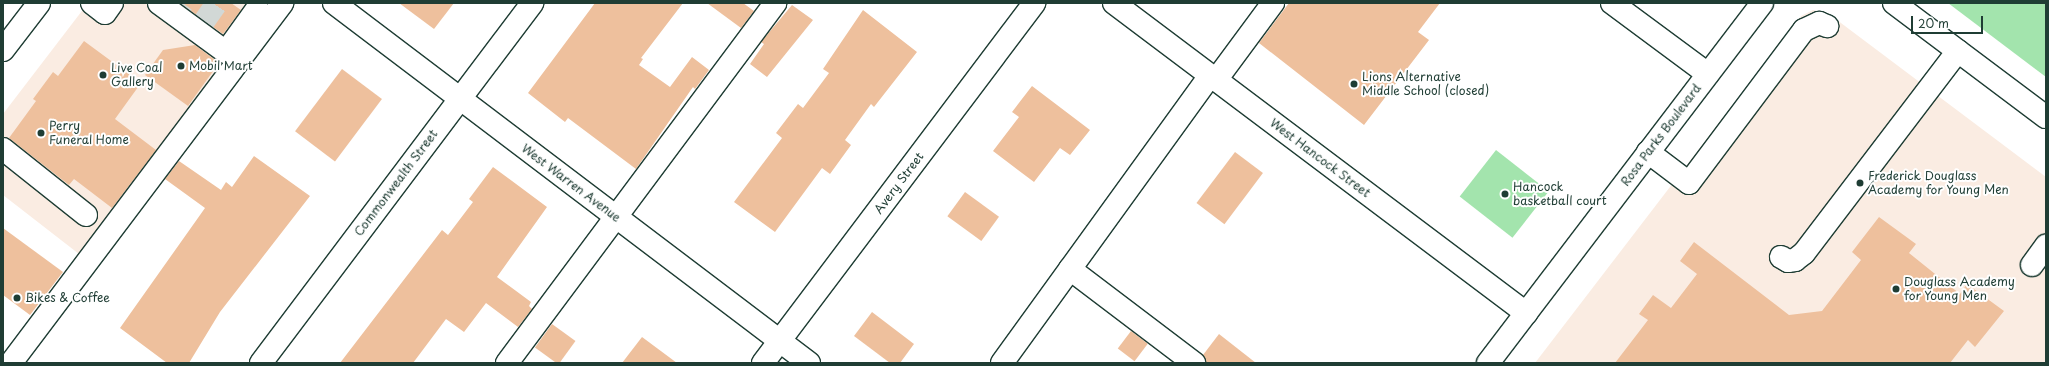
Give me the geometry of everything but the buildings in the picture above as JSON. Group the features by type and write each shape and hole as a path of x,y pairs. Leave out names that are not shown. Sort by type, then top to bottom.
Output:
{"street":[{"path":"3,50 38,3"},
{"path":"92,3 105,13 112,3"},
{"name":"West Warren Avenue","path":"334,3 809,363"},
{"name":"Commonwealth Street","path":"261,363 532,3"},
{"path":"507,363 617,218 775,3"},
{"name":"Avery Street","path":"763,363 1034,3"},
{"name":"West Hancock Street","path":"1114,3 1526,313"},
{"path":"1002,363 1070,269 1213,78 1273,3"},
{"path":"1612,3 1708,74"},
{"name":"Rosa Parks Boulevard","path":"1488,363 1762,3"},
{"path":"1894,3 2046,117"},
{"path":"172,8 200,27 226,52 264,8"},
{"path":"14,356 264,8"},
{"path":"1648,152 1689,183 1804,30 1819,23 1826,26"},
{"path":"1781,257 1788,261 1795,260 1804,253 1958,51"},
{"path":"3,149 86,215"},
{"path":"2032,265 2046,246"},
{"path":"1070,269 1194,363"}],"shaded area":[{"path":"88,3 266,3 269,5 79,254 3,195 3,114"},
{"name":"Frederick Douglass Academy for Young Men","path":"1813,10 1829,14 2046,177 2046,363 1535,363 1801,16"}],"green space":[{"path":"1948,3 2046,3 2046,77"},
{"name":"Hancock basketball court","path":"1496,150 1549,191 1512,238 1460,196"}],"tunnel":[{"path":"180,7 183,3"},
{"path":"203,23 217,3"}],"place":[{"name":"Mobil Mart","path":"181,66"},
{"name":"Live Coal Gallery","path":"103,75"},
{"name":"Lions Alternative Middle School (closed)","path":"1354,84"},
{"name":"Perry Funeral Home","path":"41,133"},
{"name":"Frederick Douglass Academy for Young Men","path":"1860,183"},
{"name":"Hancock basketball court","path":"1505,194"},
{"name":"Douglass Academy for Young Men","path":"1896,289"},
{"name":"Bikes & Coffee","path":"17,298"}]}
